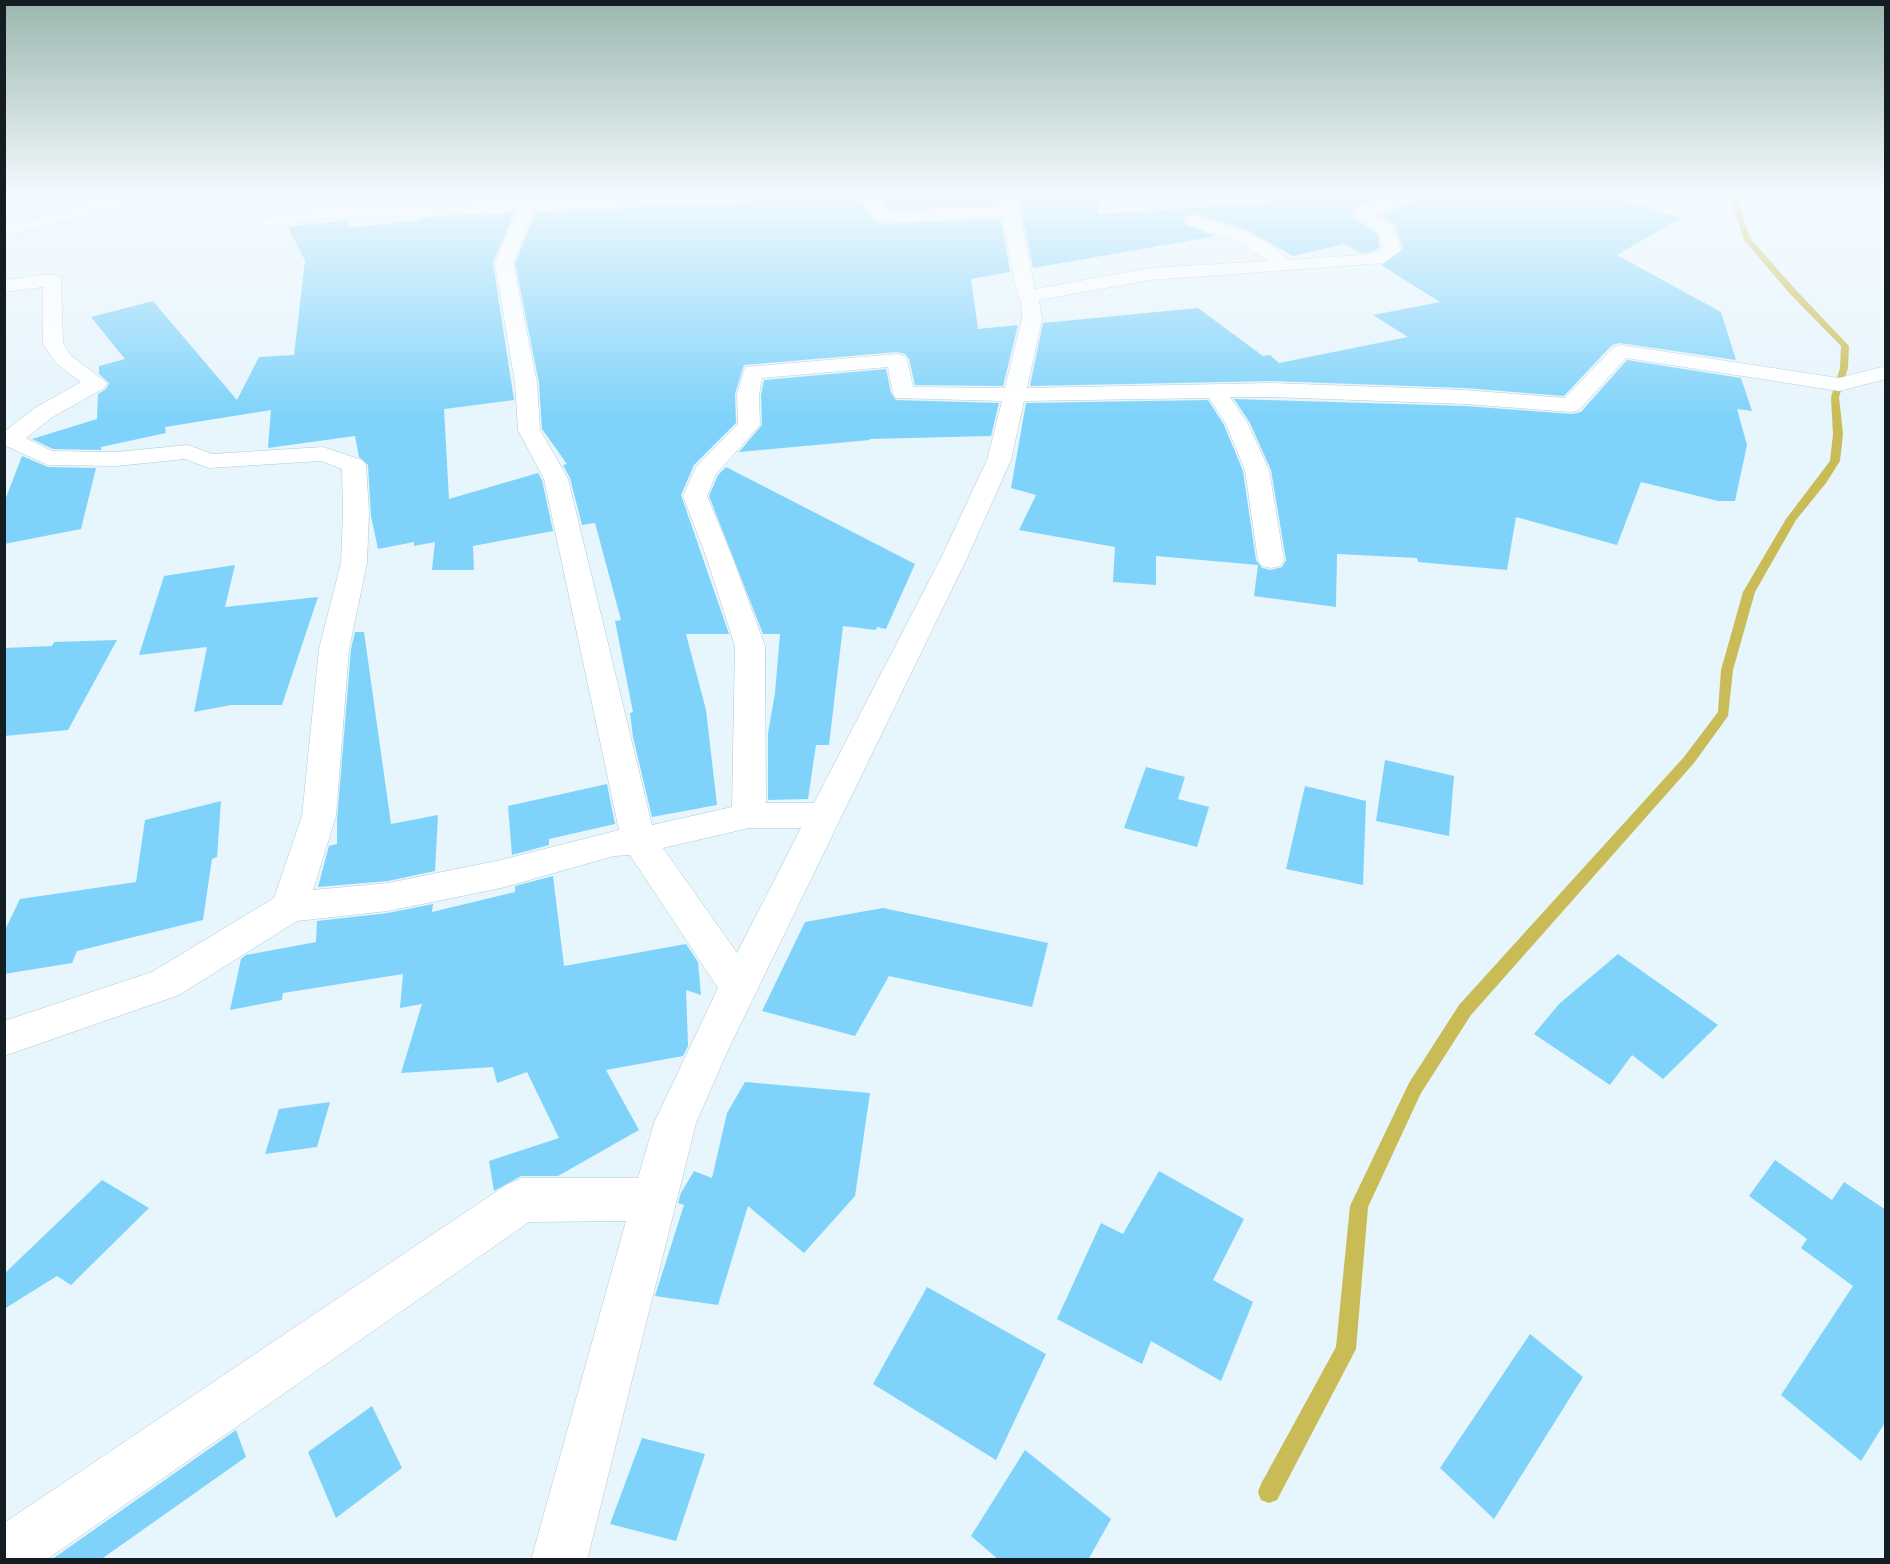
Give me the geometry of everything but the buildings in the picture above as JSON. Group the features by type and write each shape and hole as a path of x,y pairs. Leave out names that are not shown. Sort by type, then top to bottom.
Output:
{"street":[{"path":"505,269 526,383 529,430 556,479 639,841 739,987"},
{"path":"560,1560 675,1123 708,1049 955,556 999,460 1032,319 1029,296 1021,269"},
{"path":"1029,296 1150,274 1234,269"},
{"path":"4,286 52,280 53,344 64,360 80,374 96,383 44,413 10,438 48,458 116,459 188,452 209,461 323,454 354,465 356,512 354,563 334,649 319,816 289,907"},
{"path":"749,816 750,646 719,556 695,496 705,472 749,426 751,414 748,395 753,372 897,360 904,393 1014,395 1272,390 1412,394 1571,405 1621,351 1839,385 1886,372"},
{"path":"1215,391 1237,424 1257,470 1271,560"},
{"path":"4,1039 165,984 289,907 388,897 501,874 614,843 639,841 749,816 825,815"},
{"path":"4,1556 522,1200 620,1199 654,1202"}],"waterway":[{"path":"1269,1492 1346,1349 1359,1206 1415,1088 1465,1010 1689,760 1724,713 1727,670 1749,592 1791,519 1835,461 1838,434 1835,397 1844,368 1845,346 1773,269"}]}
